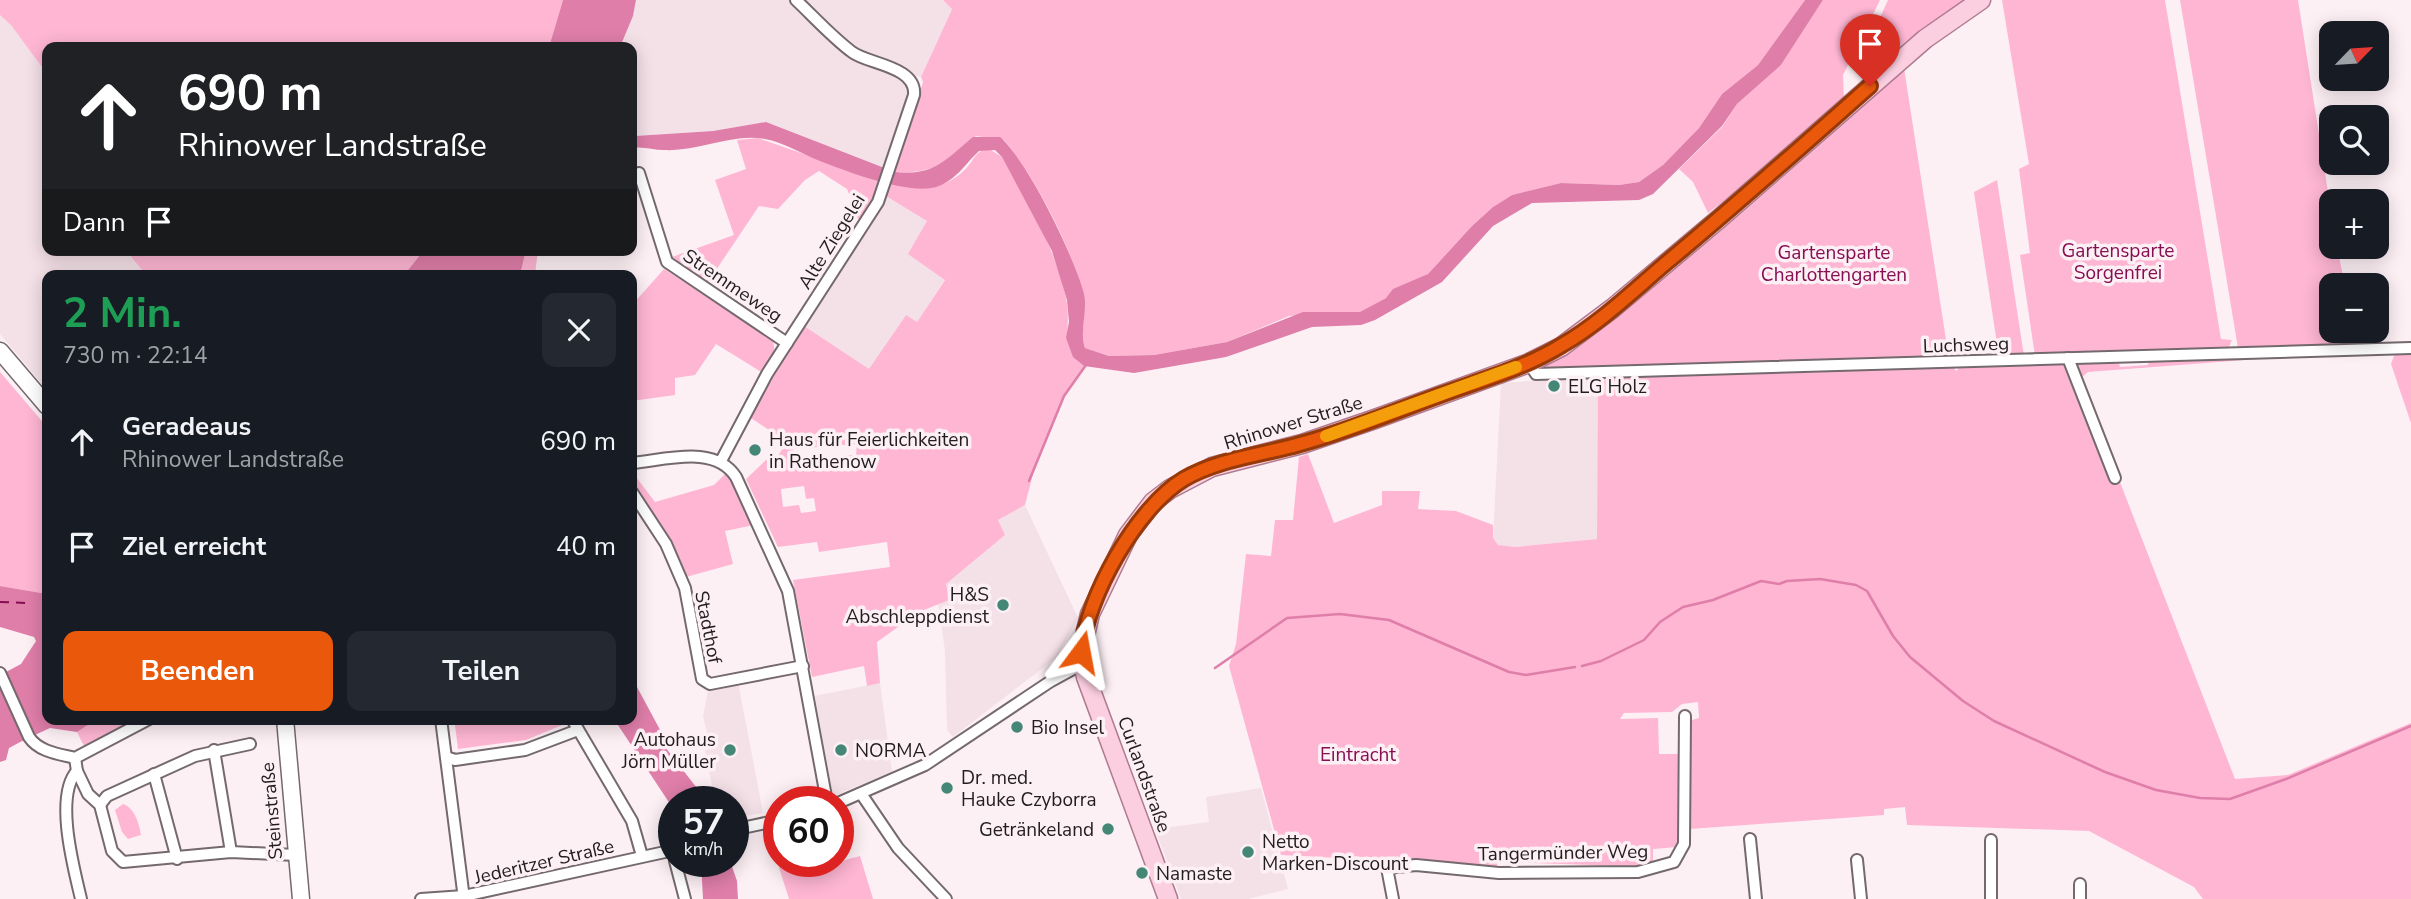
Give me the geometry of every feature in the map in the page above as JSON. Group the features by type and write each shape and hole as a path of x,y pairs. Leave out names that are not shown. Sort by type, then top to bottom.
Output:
{"main road":[{"name":"Rhinower Straße","path":"1082,664 1083,635 1090,614 1128,535 1153,502 1170,489 1212,467 1302,444 1529,363 1577,337 1825,128 1925,39 1981,0"},
{"path":"0,351 42,400"},
{"name":"Curlandstraße","path":"1082,664 1168,899"},
{"name":"Steinstraße","path":"285,725 302,899"}],"street":[{"name":"Alte Ziegelei","path":"721,461 787,342 865,224 882,191 914,90 912,83 904,75 872,58 854,54 796,0"},
{"name":"Stremmeweg","path":"639,173 667,262 787,342"},
{"name":"Luchsweg","path":"1529,363 1536,374 2411,348"},
{"path":"2068,358 2115,478"},
{"path":"637,463 706,457 721,461 736,477 781,572 803,666 824,786"},
{"name":"Stadthof","path":"637,500 666,544 685,588 702,679 710,684 803,666"},
{"path":"854,797 947,752 1051,681 1082,664"},
{"path":"0,674 29,737 40,748 75,758 138,725"},
{"name":"Tangermünder Weg","path":"1393,899 1387,868 1416,865 1490,873 1609,873 1663,867 1674,862 1684,844 1685,716"},
{"path":"442,725 464,898"},
{"path":"575,725 632,821 642,856"},
{"path":"446,757 455,760 513,753 578,730"},
{"path":"100,805 107,796 154,774 214,750 250,744"},
{"path":"214,750 231,852"},
{"path":"75,758 77,771 88,794 100,805 112,851 123,862 231,852 296,855"},
{"path":"77,771 72,776 66,813 81,899"},
{"path":"154,774 177,859"},
{"path":"862,794 898,848 946,899"},
{"path":"1750,839 1756,899"},
{"path":"1991,840 1991,899"},
{"name":"Jederitzer Straße","path":"421,899 464,898 642,856 658,855"},
{"path":"1857,860 1861,899"},
{"path":"680,877 685,899"},
{"path":"2080,884 2080,899"}],"shaded area":[{"path":"563,0 636,0 633,16 622,42 550,42"},
{"path":"636,0 943,0 952,8 921,77 914,76 908,87 909,98 886,168 766,122 713,131 637,136 637,42 622,42 633,16"},
{"path":"1805,0 1823,0 1781,65 1737,104 1722,126 1653,194 1639,200 1532,203 1493,226 1442,282 1375,320 1361,325 1312,327 1226,357 1134,373 1084,366 1073,357 1066,338 1069,322 1067,300 1052,251 1002,157 995,150 979,151 951,179 939,186 913,188 862,176 765,139 740,138 676,150 637,147 637,136 713,131 766,122 895,172 909,173 939,165 973,137 1000,137 1037,188 1071,258 1084,294 1085,348 1109,356 1154,355 1227,342 1303,312 1360,312 1386,298 1393,289 1428,274 1472,226 1493,207 1512,195 1561,183 1619,185 1639,182 1663,165 1699,128 1722,94 1758,65"},
{"path":"0,15 11,24 42,67 42,256 133,256 131,258 142,270 42,270 42,384 0,334"},
{"path":"886,196 928,221 945,279 917,322 905,316 869,370 804,326"},
{"path":"419,256 525,256 521,270 408,270"},
{"path":"1598,376 1597,539 1515,547 1498,545 1493,538 1501,383"},
{"path":"1025,505 1078,618 1057,657 953,737 947,730 945,651 938,602 949,599 946,584 1005,535 998,520"},
{"path":"0,586 42,593 42,725 88,725 77,732 50,728 35,735 6,672 21,664 36,641 34,637 0,627"},
{"name":"Autohaus Jörn Müller","path":"738,682 763,813 749,815 749,786 712,786 705,750 711,749 703,716 709,686"},
{"path":"880,683 892,772 854,787 831,786 815,696"},
{"path":"0,687 24,740 9,748 6,760 0,762"},
{"path":"637,687 665,739 662,741 695,786 658,786 618,725 637,725"},
{"path":"1261,788 1288,889 1248,899 1181,899 1155,829 1209,822 1206,797"},
{"path":"702,877 736,877 738,899 703,899"}],"green space":[{"path":"0,0 563,0 550,42 42,42 42,67 11,25 0,15"},
{"path":"943,0 1805,0 1758,65 1722,94 1699,128 1663,165 1639,182 1619,185 1561,183 1512,195 1493,207 1472,226 1428,274 1361,312 1289,316 1227,342 1154,355 1109,356 1085,348 1084,301 1071,256 1039,192 1004,140 976,136 952,158 937,166 921,171 895,172 923,82 921,77 952,9"},
{"path":"1823,0 1880,0 1843,75 1844,101 1759,174 1708,213 1693,182 1679,169 1722,127 1737,104 1781,65"},
{"path":"1888,0 1967,0 1853,92 1878,59 1868,44"},
{"name":"Gartensparte Sorgenfrei","path":"2002,0 2165,0 2221,339 2232,340 2228,349 2035,356 2020,255 2030,253 2019,169 2029,164"},
{"path":"2180,0 2298,0 2319,134 2319,175 2325,175 2328,189 2319,189 2319,259 2340,259 2342,273 2319,273 2319,343 2353,345 2238,348"},
{"name":"Gartensparte Charlottengarten","path":"1904,68 1949,359 1545,371 1542,365 1820,143 1825,135"},
{"path":"758,138 882,181 861,221 850,211 853,204 847,189 819,171 805,180 778,209 759,206 708,282 672,257 734,235 715,180 746,169 737,140"},
{"path":"989,149 1002,157 1048,242 1066,298 1071,351 1084,366 1065,396 1033,474 1025,505 998,520 1005,535 946,584 949,600 919,612 877,642 880,683 867,686 864,666 812,677 793,580 890,567 887,542 819,552 817,542 778,547 746,479 766,460 777,457 787,442 748,416 804,326 869,369 906,315 917,322 945,280 908,254 927,221 886,196 891,183 912,187 942,184 961,174 977,154","holes":["857,444 856,455 793,458 793,449","804,486 806,499 814,498 816,511 801,513 799,505 783,507 781,489"]},
{"path":"1997,180 2024,356 1999,357 1974,192"},
{"path":"419,256 408,270 142,270 131,257"},
{"path":"525,256 537,256 536,270 521,270"},
{"path":"664,269 773,339 775,355 763,373 716,344 695,375 675,378 675,395 637,400 637,299"},
{"path":"2364,351 2088,372 2082,377 2081,384 2075,361 2118,360 2120,367 2148,365 2149,360"},
{"path":"2411,351 2411,423 2391,364 2395,353"},
{"name":"Eintracht","path":"2064,361 2118,477 2235,779 2288,775 2411,723 2411,899 2203,899 2194,887 2089,831 1907,825 1905,807 1884,809 1884,815 1690,829 1690,727 1692,720 1699,718 1698,702 1682,704 1672,712 1624,713 1620,719 1658,718 1659,754 1682,754 1678,847 1653,849 1653,867 1497,862 1497,868 1350,856 1339,858 1281,855 1229,666 1236,644 1246,554 1271,556 1275,520 1293,520 1299,457 1308,454 1334,523 1382,505 1382,491 1420,491 1418,509 1456,511 1493,525 1493,538 1498,545 1515,547 1597,539 1598,376 1952,365 1956,371 1961,366"},
{"path":"0,372 42,421 42,593 0,586"},
{"path":"728,471 754,525 725,531 733,564 686,577 670,541 637,494 637,478 655,502 714,485"},
{"path":"88,725 128,725 85,748 77,732"},
{"path":"455,725 562,725 526,740 458,749"},
{"path":"123,804 138,821 141,835 128,839 122,832 115,810"},
{"path":"860,856 873,899 789,899 782,877 854,877 854,858"}],"waterway":[{"path":"1029,481 1064,396 1086,365"},
{"path":"1582,666 1601,661 1644,640 1660,622 1683,607 1713,600 1761,581 1779,584 1820,579 1856,585 1867,591 1893,636 1910,657 1963,701 1994,721 2105,772 2156,790 2200,798 2230,799 2286,779 2411,726"},
{"path":"1215,668 1287,618 1340,614 1389,620 1509,672 1526,675 1575,667"},
{"path":"0,713 42,692"}],"ferry route":[{"path":"0,602 27,603 28,600"}],"slow traffic":[{"path":"1326,436 1516,367"}],"place":[{"name":"ELG Holz","path":"1554,386"},
{"name":"Haus für Feierlichkeiten in Rathenow","path":"755,450"},
{"name":"H&S Abschleppdienst","path":"1003,605"},
{"name":"Bio Insel","path":"1017,727"},
{"name":"Autohaus Jörn Müller","path":"730,750"},
{"name":"NORMA","path":"841,750"},
{"name":"Dr. med. Hauke Czyborra","path":"947,788"},
{"name":"Getränkeland","path":"1108,829"},
{"name":"Netto Marken-Discount","path":"1248,852"},
{"name":"Namaste","path":"1142,873"}],"route":[{"path":"1081,652 1090,614 1128,535 1153,502 1170,489 1212,467 1302,444 1546,355 1577,337 1613,308 1792,157 1870,86"}]}
